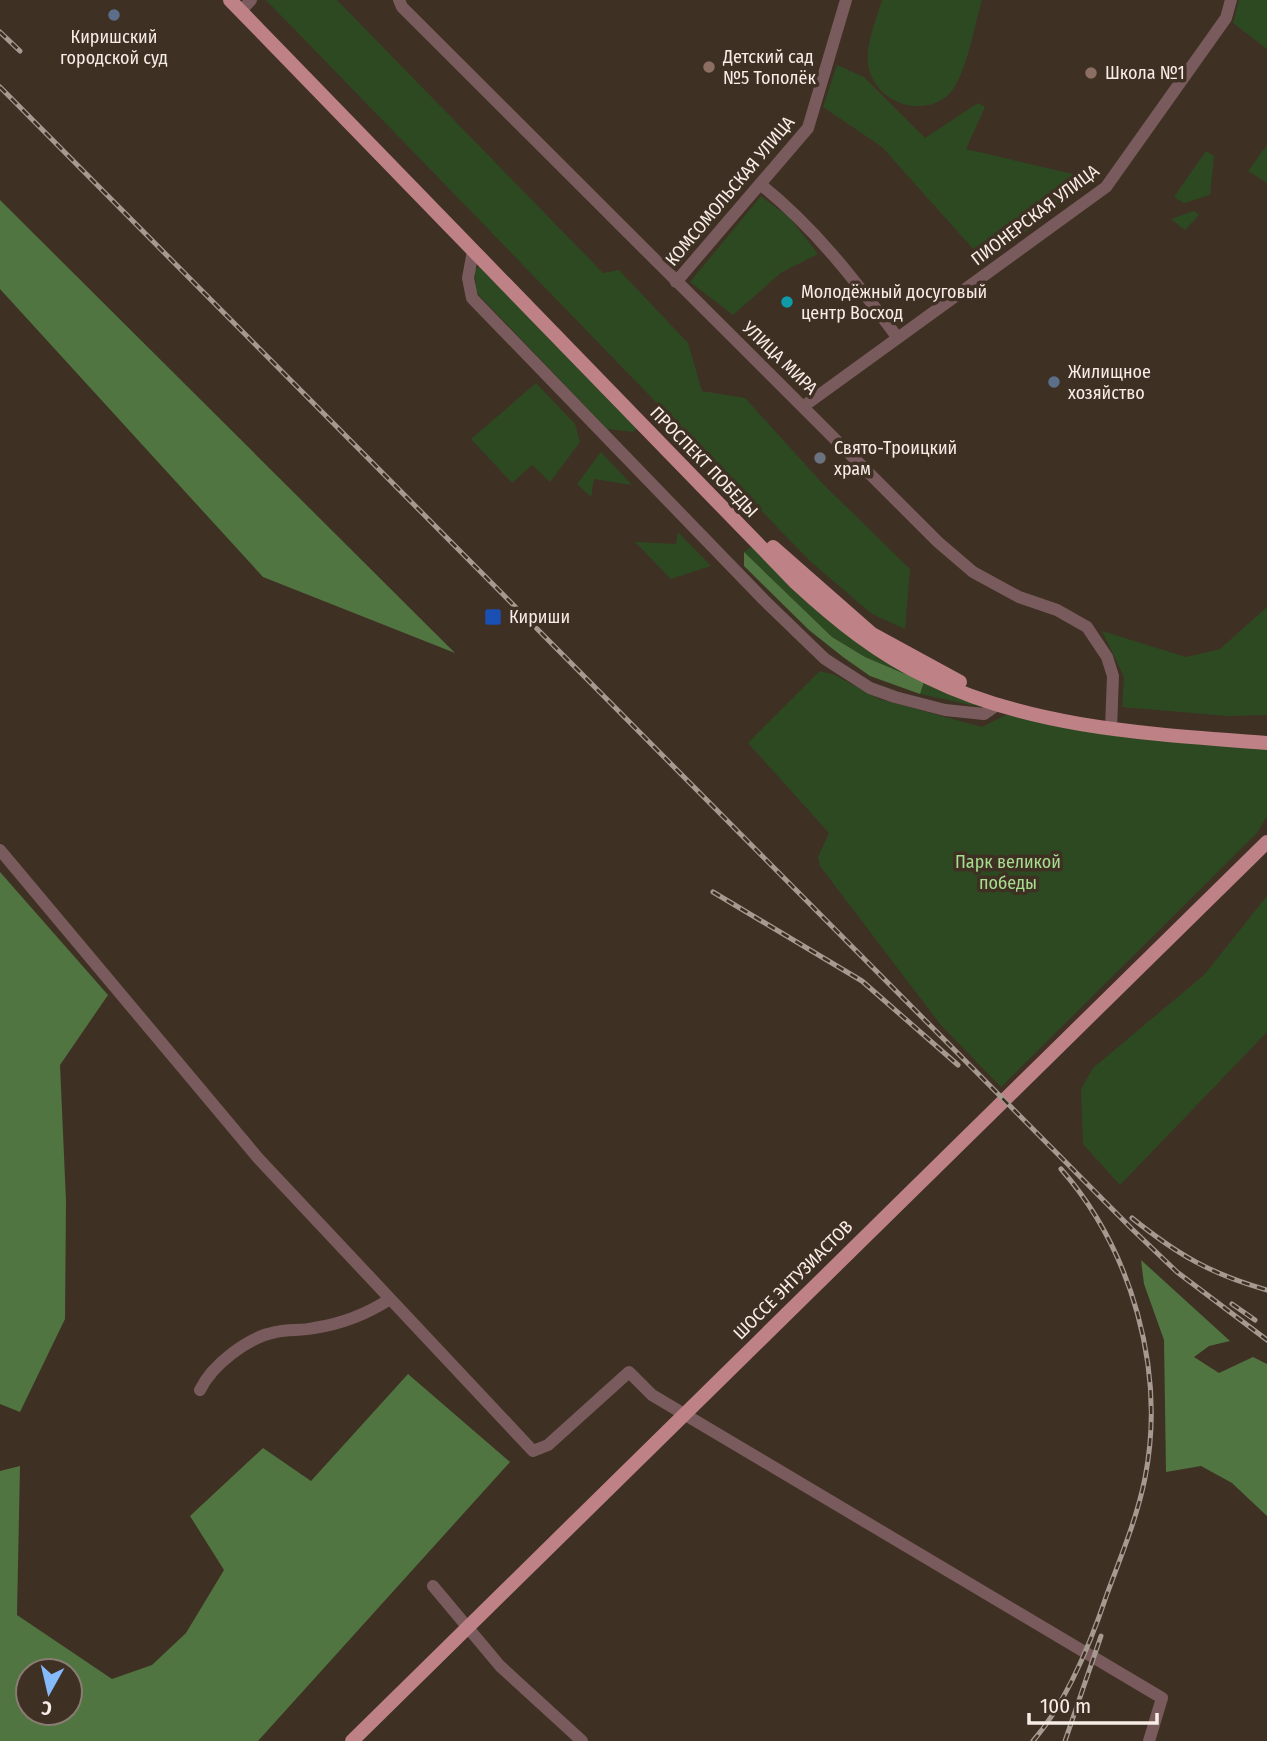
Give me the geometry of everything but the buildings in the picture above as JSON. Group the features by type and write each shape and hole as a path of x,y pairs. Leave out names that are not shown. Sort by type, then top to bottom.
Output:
{"main road":[{"name":"ПРОСПЕКТ ПОБЕДЫ","path":"230,0 245,4 657,431 761,536 849,616 890,645 958,681 1048,709 1112,724 1267,737"},
{"name":"ПРОСПЕКТ ПОБЕДЫ","path":"245,4 473,251 661,446 828,612 879,650 915,671 998,704 1112,724 1267,743"},
{"name":"ШОССЕ ЭНТУЗИАСТОВ","path":"358,1739 466,1629 1265,841"}],"street":[{"name":"УЛИЦА МИРА","path":"399,0 402,7 938,542 973,572 1019,597 1057,610 1087,627 1107,657 1112,676 1112,724"},
{"name":"КОМСОМОЛЬСКАЯ УЛИЦА","path":"676,282 807,128 846,0"},
{"name":"ПИОНЕРСКАЯ УЛИЦА","path":"804,406 1106,187 1226,18 1231,0"},
{"path":"760,184 799,215 837,257 897,337"},
{"path":"473,251 468,278 472,298 764,600 825,659 870,688 932,707 984,714 998,704"},
{"path":"0,850 258,1158 533,1451 548,1445 629,1372 652,1395 1162,1698 1149,1741"},
{"path":"200,1390 206,1378 237,1351 274,1332 325,1325 369,1313 390,1300"},
{"path":"433,1586 466,1629 500,1666 582,1741"}],"green space":[{"path":"266,0 337,0 603,273 619,270 688,343 702,391 745,398 823,484 910,569 905,629 872,614 811,562"},
{"path":"882,0 982,0 959,78 947,96 936,103 913,106 901,103 890,98 874,81 869,69 868,52"},
{"path":"1239,0 1267,0 1267,49 1233,23"},
{"path":"837,65 864,77 925,138 978,103 985,107 966,149 1098,180 984,261 882,147 823,107"},
{"path":"1267,145 1267,183 1248,171"},
{"path":"1206,151 1214,156 1210,195 1184,203 1174,197"},
{"path":"761,196 790,218 818,254 782,272 733,315 690,282"},
{"path":"0,200 455,653 263,577 0,289"},
{"path":"1194,211 1199,215 1185,230 1171,219"},
{"path":"481,265 638,426 633,432 607,429 476,292 475,270"},
{"path":"536,383 575,424 580,442 550,482 532,465 512,483 471,439"},
{"path":"601,452 632,485 594,479 591,497 577,484"},
{"path":"678,532 711,566 671,579 635,542 676,544"},
{"path":"755,544 983,704 980,707 920,694 924,682 865,657 832,637 744,552"},
{"path":"744,552 832,637 865,657 924,682 920,694 870,676 809,630 744,566"},
{"path":"1267,607 1267,715 1227,716 1122,707 1124,677 1102,631 1186,657 1220,649"},
{"name":"Парк великой победы","path":"820,671 835,675 879,699 982,727 1006,715 1017,714 1267,748 1267,816 1257,833 1001,1087 940,1024 820,866 818,857 829,833 748,743"},
{"path":"0,872 108,995 60,1065 66,1201 65,1319 20,1412 0,1404"},
{"path":"1267,896 1267,1032 1120,1185 1083,1144 1081,1089 1093,1068 1204,975"},
{"path":"1141,1260 1230,1341 1209,1346 1194,1357 1219,1373 1253,1357 1267,1364 1267,1516 1232,1483 1201,1466 1166,1472 1164,1340 1144,1284"},
{"path":"408,1374 510,1462 258,1741 0,1741 0,1471 20,1466 17,1615 79,1657 14,1657 14,1727 84,1727 84,1660 112,1679 152,1665 186,1633 224,1570 190,1516 263,1448 311,1481"}],"railway":[{"path":"0,32 20,51"},
{"path":"0,87 1132,1229 1177,1272 1267,1340"},
{"path":"713,892 862,981 958,1065"},
{"path":"1033,1741 1067,1690 1093,1632 1138,1508 1150,1437 1151,1396 1138,1314 1107,1236 1086,1201 1061,1169"},
{"path":"1132,1218 1196,1262 1267,1290"},
{"path":"1232,1304 1255,1320"},
{"path":"1065,1741 1101,1636"}],"place":[{"name":"Киришский городской суд","path":"114,15"},
{"name":"Детский сад №5 Тополёк","path":"709,67"},
{"name":"Школа №1","path":"1091,73"},
{"name":"Молодёжный досуговый центр Восход","path":"787,302"},
{"name":"Жилищное хозяйство","path":"1054,382"},
{"name":"Свято-Троицкий храм","path":"820,458"},
{"name":"Кириши","path":"493,617"}]}
